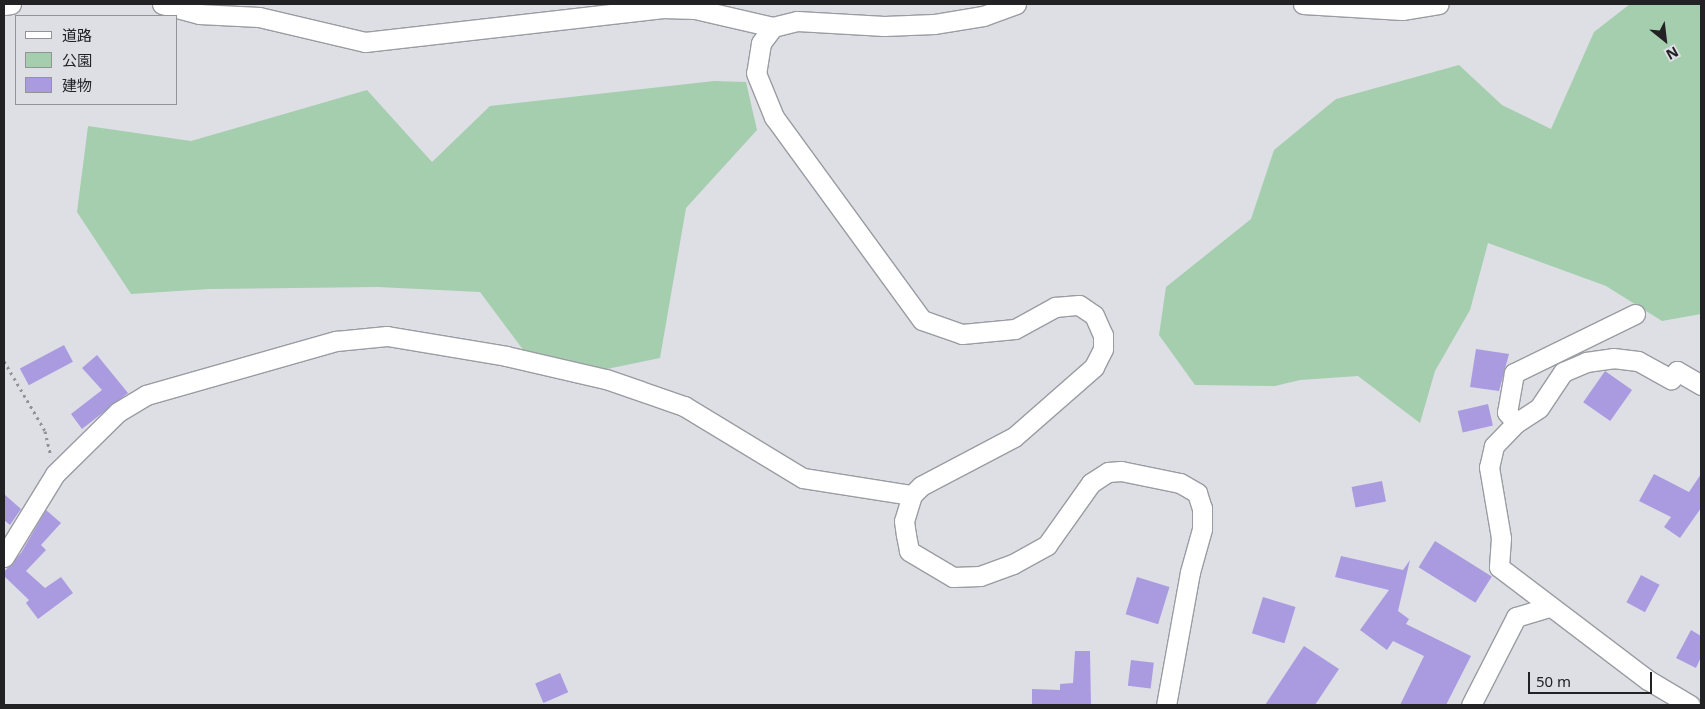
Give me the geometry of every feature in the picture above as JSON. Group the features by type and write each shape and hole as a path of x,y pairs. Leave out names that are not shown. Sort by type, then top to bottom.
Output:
{"street":[{"path":"4,5 11,4"},
{"path":"162,4 199,14 259,17 364,42 663,8 695,9 773,26 797,20 884,26 934,24 983,16 1016,4"},
{"path":"1303,4 1402,10 1439,4"},
{"path":"773,26 761,43 756,73 774,116 922,320 962,334 989,332 1015,329 1055,307 1079,304 1094,315 1102,335 1103,349 1094,366 1014,437 939,475 912,495 904,521 909,551 954,577 980,576 1047,545 1091,483 1108,472 1121,470 1180,483 1197,493 1202,508 1202,530 1188,582 1166,705"},
{"path":"1516,423 1507,412 1514,373 1635,314"},
{"path":"4,557 55,474 118,412 146,395 336,342 387,336 506,356 606,379 684,406 803,478 912,495"},
{"path":"1690,705 1648,680 1549,607 1499,567 1501,538 1489,467 1494,446 1516,423 1538,408 1563,372 1586,362 1613,358 1638,361 1671,379 1677,372 1701,385"},
{"path":"1471,705 1516,617 1549,607"}],"path":[{"path":"4,361 45,431 55,474"}],"green space":[{"path":"1630,4 1701,4 1701,314 1662,321 1606,286 1488,243 1470,310 1435,371 1420,423 1358,376 1300,380 1275,386 1195,385 1159,335 1166,287 1251,219 1274,150 1336,99 1459,65 1502,105 1551,129 1594,32"},
{"path":"714,81 746,82 757,130 686,208 660,358 602,370 533,363 480,292 378,287 209,289 131,294 77,212 88,126 191,141 367,90 432,162 490,106"}],"building":[{"path":"64,345 73,362 29,385 20,368"},
{"path":"1476,349 1509,354 1499,391 1470,387"},
{"path":"97,355 128,393 82,429 71,414 102,390 82,368"},
{"path":"1605,371 1632,390 1610,421 1583,402"},
{"path":"1488,404 1493,425 1463,432 1458,411"},
{"path":"1654,474 1689,492 1701,474 1701,508 1680,538 1664,527 1671,517 1639,501"},
{"path":"1382,481 1386,502 1356,508 1352,487"},
{"path":"4,494 21,509 10,525 4,520"},
{"path":"46,510 61,523 41,545 46,550 26,571 45,588 61,577 73,593 38,619 26,603 29,600 4,576 4,572 21,553"},
{"path":"1435,541 1492,577 1475,603 1419,567"},
{"path":"1341,556 1403,570 1410,560 1398,611 1409,619 1406,624 1471,656 1446,705 1400,705 1424,656 1393,641 1387,650 1360,630 1389,590 1335,577"},
{"path":"1641,575 1660,585 1645,612 1626,602"},
{"path":"1137,577 1170,587 1158,624 1126,614"},
{"path":"1263,597 1296,607 1284,643 1252,633"},
{"path":"1691,630 1701,636 1701,657 1696,668 1676,658"},
{"path":"1304,646 1339,669 1315,705 1265,705"},
{"path":"1075,651 1090,651 1091,705 1032,705 1032,689 1060,690 1060,684 1073,683"},
{"path":"1131,660 1154,663 1151,689 1128,686"},
{"path":"560,673 568,692 543,703 535,684"}]}
